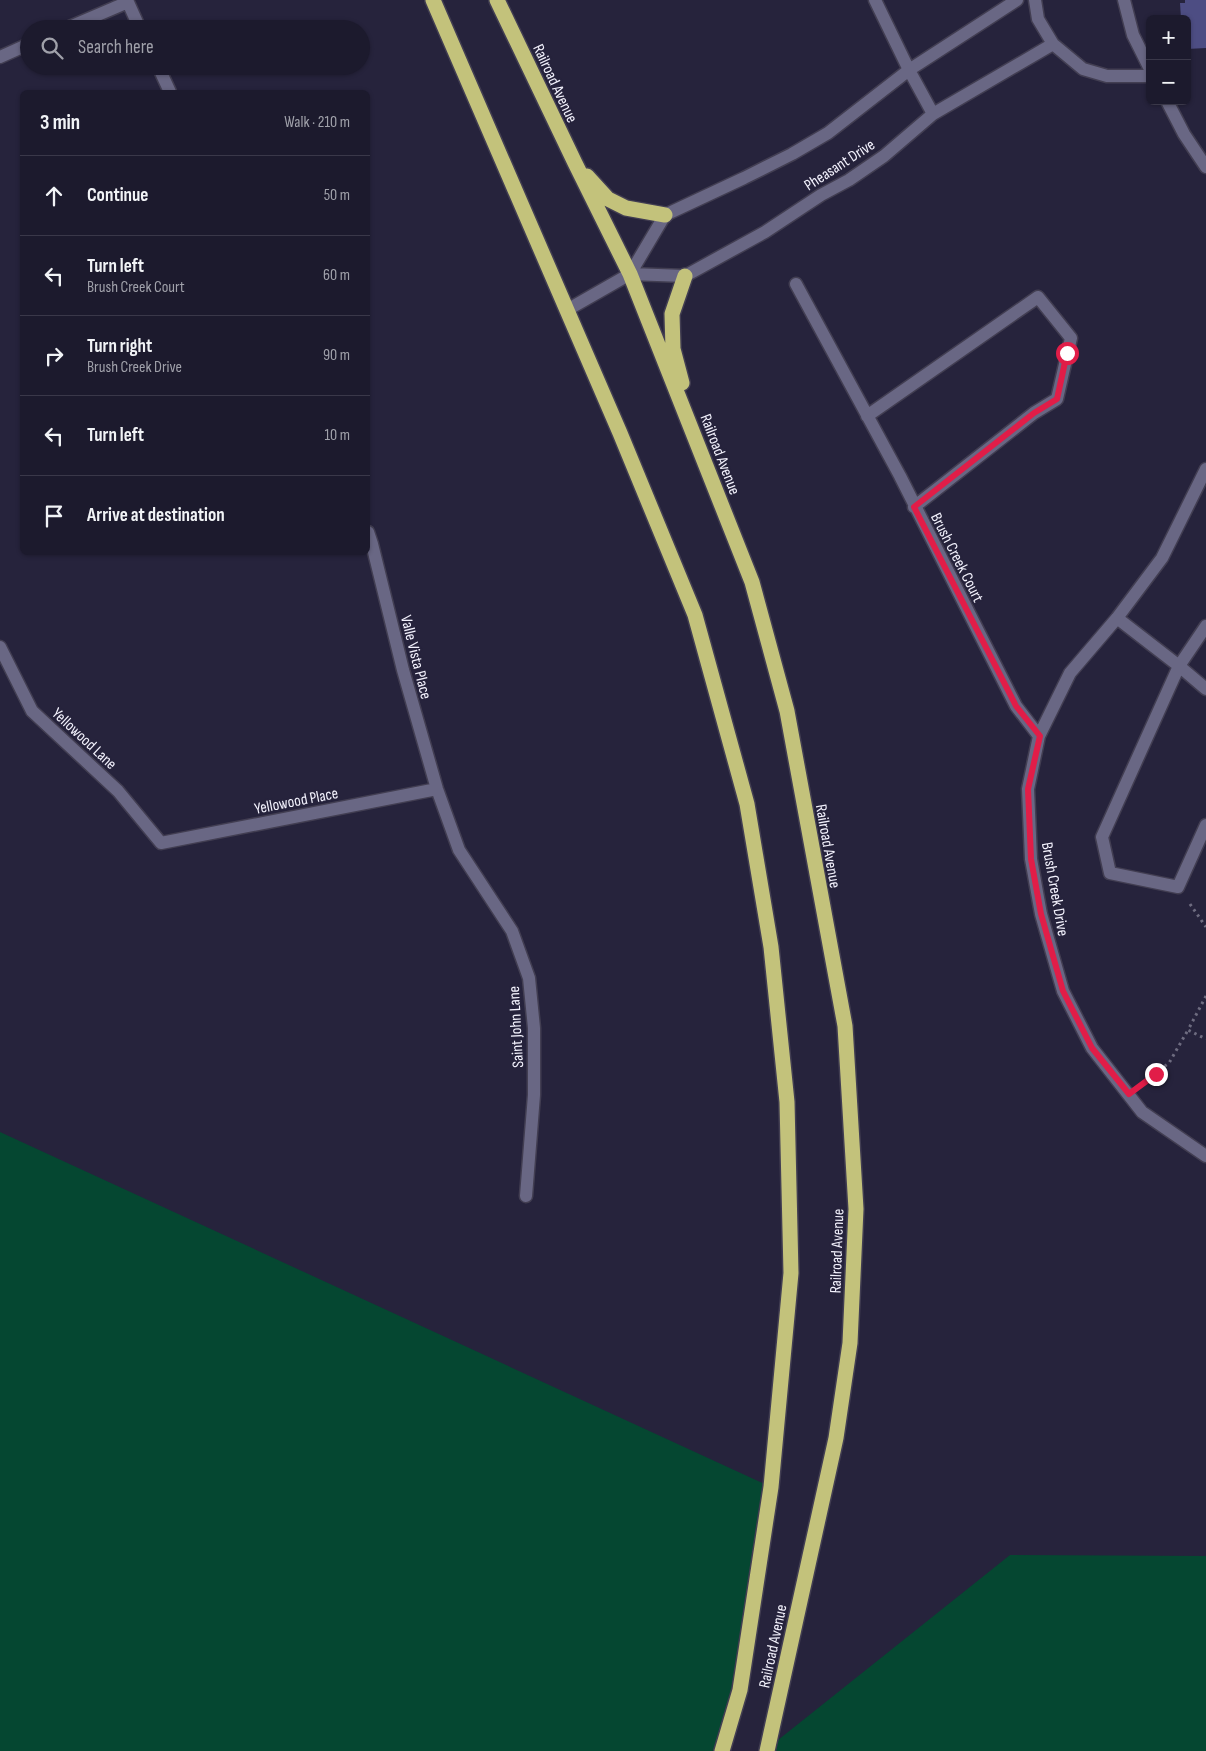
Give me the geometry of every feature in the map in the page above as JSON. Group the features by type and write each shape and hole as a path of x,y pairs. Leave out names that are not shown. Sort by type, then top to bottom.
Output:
{"highway":[{"name":"Railroad Avenue","path":"433,0 620,433 694,615 748,804 771,948 787,1102 791,1273 771,1487 740,1690 722,1751"},
{"name":"Railroad Avenue","path":"497,0 630,274 752,582 787,712 845,1026 856,1210 850,1343 836,1438 767,1749"},
{"path":"575,163 608,200 626,208 665,215"},
{"path":"685,276 672,314 673,349 700,450"}],"street":[{"path":"875,0 909,70 934,114"},
{"name":"Pheasant Drive","path":"665,215 752,174 828,133 909,70 1017,0"},
{"path":"1034,0 1038,19 1053,44 1082,69 1106,76 1146,76"},
{"path":"1124,0 1133,35 1146,61"},
{"path":"85,20 127,1 136,20"},
{"name":"Pheasant Drive","path":"685,276 765,232 821,195 849,180 884,156 934,114 1053,44"},
{"path":"0,57 20,48"},
{"path":"162,75 169,90"},
{"path":"1169,105 1184,134 1206,167"},
{"path":"567,310 630,274 665,215"},
{"path":"630,274 685,276"},
{"name":"Brush Creek Court","path":"796,284 867,416 1016,706 1040,736"},
{"path":"867,416 1038,297 1071,338 1057,399 1034,413 914,507"},
{"name":"Brush Creek Drive","path":"1206,469 1162,558 1117,618 1070,673 1040,736 1028,789 1031,859 1041,914 1063,991 1092,1048 1142,1112 1206,1156"},
{"name":"Valle Vista Place","path":"370,538 402,670 437,790"},
{"path":"1117,618 1206,688"},
{"path":"1206,626 1179,666 1102,837 1110,873 1178,887 1206,825"},
{"name":"Yellowood Lane","path":"0,647 32,711 118,791 160,843"},
{"name":"Yellowood Place","path":"160,843 437,790"},
{"name":"Saint John Lane","path":"437,790 459,850 512,931 529,978 534,1028 534,1095 526,1196"}],"path":[{"path":"1178,887 1206,928"},
{"path":"1129,1094 1169,1063 1206,996"},
{"path":"1188,1030 1206,1039"}],"green space":[{"path":"0,1132 771,1487 722,1751 0,1751"},
{"path":"1010,1555 1206,1556 1206,1751 767,1751 768,1748"}],"building":[{"path":"1185,0 1206,0 1206,48 1191,49 1191,15 1181,15 1180,3 1185,3"}],"route":[{"path":"1067,353 1057,399 1034,413 914,507 1016,706 1040,736 1028,789 1031,859 1041,914 1063,991 1092,1048 1129,1094 1156,1074"}]}
